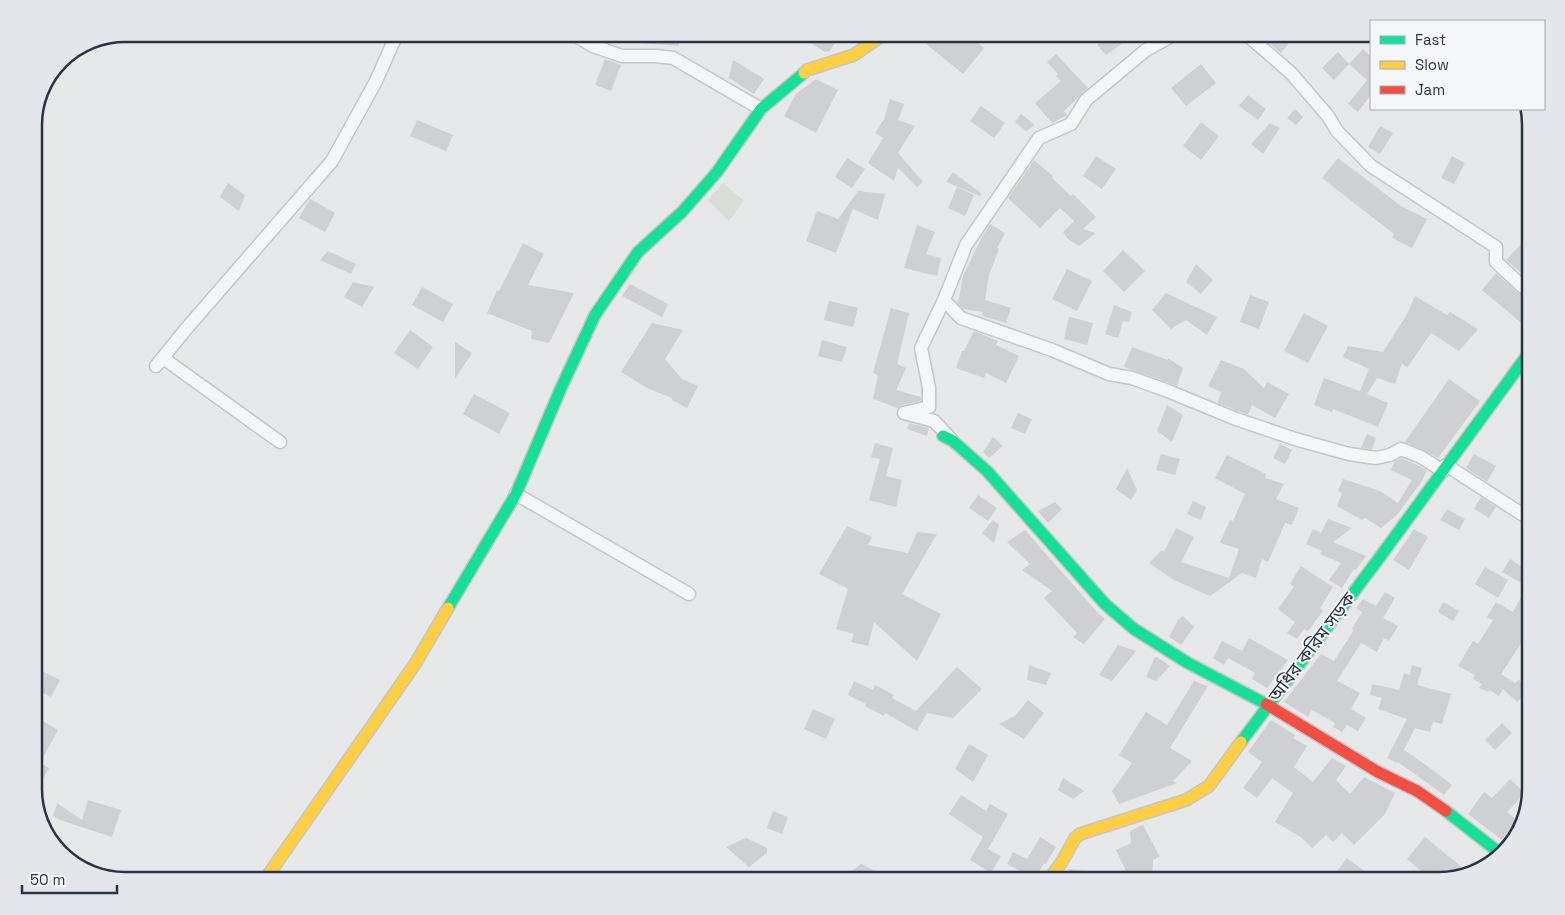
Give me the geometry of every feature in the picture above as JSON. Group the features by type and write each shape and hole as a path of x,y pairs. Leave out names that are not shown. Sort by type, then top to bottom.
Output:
{"street":[{"path":"280,442 160,362 186,329 332,161 376,81 393,42"},
{"path":"586,42 622,56 673,58 761,109"},
{"path":"270,872 415,664 516,494 561,388 595,315 638,252 682,212 717,172 761,109 807,70 854,55 873,42"},
{"path":"1160,42 1146,50 1086,100 1071,124 1039,138 966,246 944,300 921,348 929,388 929,407 904,413 934,421 948,438 1003,487 1105,604 1134,629 1188,663 1268,705 1370,767 1417,791 1449,813 1496,850"},
{"path":"1255,42 1291,73 1328,116 1337,131 1371,166 1496,247 1496,262 1522,286"},
{"path":"944,300 961,318 1052,350 1109,374 1132,378 1168,391 1236,419 1295,440 1349,454 1376,458 1390,456 1401,449 1445,468 1522,515"},
{"name":"অধির করিম সড়ক","path":"1055,872 1064,860 1075,838 1080,834 1186,800 1209,786 1522,367"},
{"path":"516,494 689,594"}],"shaded area":[{"path":"723,183 744,201 729,221 708,200"}],"building":[{"path":"629,42 679,42 679,46"},
{"path":"809,42 836,42 830,51 825,52"},
{"path":"924,42 977,42 984,48 963,74"},
{"path":"1101,42 1124,42 1106,55 1097,45"},
{"path":"1268,42 1290,42 1281,53"},
{"path":"1363,49 1370,56 1370,96 1358,112 1348,104 1367,80 1349,64"},
{"path":"1338,52 1349,64 1334,80 1322,68"},
{"path":"1056,54 1088,88 1064,111 1067,115 1052,123 1035,103 1061,81 1056,76 1058,74 1047,62"},
{"path":"605,59 621,65 611,91 595,85"},
{"path":"733,60 764,79 754,94 729,78"},
{"path":"1201,64 1216,83 1186,106 1171,88"},
{"path":"816,79 838,90 816,133 784,116 796,94"},
{"path":"1248,95 1266,109 1258,120 1239,106"},
{"path":"890,99 904,104 898,120 915,126 898,153 923,182 917,187 898,168 894,181 868,163 883,138 875,133 884,119"},
{"path":"981,106 1005,123 994,138 970,121"},
{"path":"1295,109 1303,117 1296,125 1287,118"},
{"path":"1021,114 1035,125 1026,131 1015,122"},
{"path":"417,120 453,135 446,151 410,136"},
{"path":"1201,122 1219,136 1201,160 1183,146"},
{"path":"1270,123 1280,128 1263,154 1251,144"},
{"path":"1380,126 1393,133 1380,154 1368,147"},
{"path":"1096,156 1116,169 1102,189 1083,176"},
{"path":"1452,156 1465,163 1454,184 1441,178"},
{"path":"847,158 865,169 852,188 835,177"},
{"path":"1338,158 1401,206 1427,219 1412,248 1392,238 1394,234 1322,178"},
{"path":"1034,160 1096,217 1083,229 1096,233 1079,246 1068,239 1063,232 1074,221 1060,208 1040,228 1008,198"},
{"path":"953,172 982,194 980,196 946,182"},
{"path":"228,183 245,195 239,211 220,197"},
{"path":"957,187 974,195 965,216 948,208"},
{"path":"858,191 885,194 878,220 853,209 836,253 806,241 817,211 838,219"},
{"path":"310,199 335,213 325,232 299,218"},
{"path":"990,224 1005,233 997,248 999,249 989,275 985,300 1011,308 1006,323 982,316 983,312 964,309 958,304 963,276"},
{"path":"917,225 935,232 926,254 941,258 937,276 904,268"},
{"path":"523,243 544,254 528,285 574,293 549,343 531,339 532,331 487,313 497,290 499,291"},
{"path":"1522,243 1522,274 1506,260"},
{"path":"1123,250 1145,271 1124,292 1103,271"},
{"path":"328,251 356,264 351,274 320,260"},
{"path":"1196,264 1213,280 1201,294 1186,282"},
{"path":"1067,269 1092,281 1077,311 1052,299"},
{"path":"1496,273 1522,295 1522,323 1482,290"},
{"path":"353,282 374,287 362,307 344,297"},
{"path":"630,284 668,304 662,317 622,296"},
{"path":"422,287 453,304 443,322 412,305"},
{"path":"1166,293 1217,317 1207,335 1186,320 1171,329 1152,310"},
{"path":"1250,295 1269,302 1259,329 1240,322"},
{"path":"1415,296 1447,315 1450,312 1478,329 1459,351 1431,333 1407,368 1402,363 1395,384 1377,378 1367,394 1388,403 1378,427 1333,409 1332,412 1314,405 1324,378 1360,391 1369,369 1343,357 1348,346 1383,352 1406,316"},
{"path":"829,301 858,308 853,327 824,320"},
{"path":"1114,305 1132,312 1129,322 1123,321 1118,338 1105,334"},
{"path":"891,308 909,313 897,364 906,368 896,390 921,397 921,401 902,405 898,408 873,399 878,375 873,373"},
{"path":"1304,313 1328,326 1308,363 1284,351"},
{"path":"1069,317 1093,323 1087,345 1064,339"},
{"path":"652,323 683,330 665,359 682,379 698,386 687,408 672,400 672,398 647,388 621,372"},
{"path":"410,330 433,347 418,369 394,353"},
{"path":"974,331 998,341 996,345 1019,356 1006,383 986,373 984,378 956,368 962,351 964,351"},
{"path":"822,340 847,347 842,362 818,356"},
{"path":"455,342 472,353 455,379"},
{"path":"1132,347 1168,360 1168,358 1183,368 1177,386 1124,367"},
{"path":"1221,360 1244,369 1264,388 1267,382 1289,394 1275,418 1252,405 1248,415 1218,403 1221,392 1208,386"},
{"path":"1449,379 1480,401 1438,458 1405,442"},
{"path":"474,394 510,413 499,434 463,414"},
{"path":"1167,405 1183,415 1172,442 1157,431"},
{"path":"1018,413 1032,419 1025,434 1011,428"},
{"path":"909,423 929,428 927,436 907,429"},
{"path":"1367,434 1376,438 1372,449 1361,448"},
{"path":"993,437 1003,446 989,458 983,452"},
{"path":"875,443 893,448 886,476 902,480 896,507 869,500 880,459 871,457"},
{"path":"1280,444 1292,450 1285,464 1273,458"},
{"path":"1161,454 1180,459 1175,475 1156,470"},
{"path":"1474,454 1496,466 1487,482 1466,468"},
{"path":"1227,455 1266,474 1265,478 1284,484 1276,499 1299,508 1292,525 1285,523 1268,562 1262,559 1256,578 1242,573 1210,596 1174,580 1149,563 1162,550 1164,552 1176,528 1194,537 1181,562 1229,578 1239,549 1220,543 1230,520 1233,521 1245,494 1215,478"},
{"path":"1402,458 1427,470 1422,481 1397,515 1381,528 1365,518 1362,520 1337,506 1342,493 1338,491 1343,479 1380,491 1398,503 1412,480 1391,470 1395,461"},
{"path":"1127,468 1137,490 1131,500 1116,489"},
{"path":"978,495 997,508 988,521 969,508"},
{"path":"1481,497 1496,507 1489,518 1474,509"},
{"path":"1193,501 1206,507 1201,520 1187,514"},
{"path":"1055,502 1062,509 1048,523 1038,511"},
{"path":"1447,509 1465,519 1459,530 1440,520"},
{"path":"1328,519 1352,528 1333,542 1366,556 1356,570 1354,569 1342,588 1329,580 1341,563 1320,554 1322,551 1306,544 1313,529 1321,533"},
{"path":"993,520 999,525 994,543 982,533"},
{"path":"847,526 872,537 868,545 908,553 917,532 937,534 902,594 941,614 917,661 874,622 868,646 851,642 854,634 836,629 848,589 819,574"},
{"path":"1414,529 1428,537 1409,570 1393,560"},
{"path":"1025,530 1105,619 1084,644 1073,637 1077,633 1044,598 1052,591 1022,570 1030,564 1007,542"},
{"path":"1510,559 1522,567 1522,583 1502,572"},
{"path":"1301,566 1333,587 1320,608 1323,611 1308,631 1304,629 1297,639 1287,633 1295,622 1278,609 1294,587 1290,584"},
{"path":"1485,567 1508,580 1498,598 1475,584"},
{"path":"1385,592 1395,598 1383,618 1398,626 1389,641 1384,638 1377,652 1361,643 1337,681 1360,693 1351,709 1366,718 1358,731 1347,725 1342,732 1333,727 1335,723 1312,710 1308,717 1284,702 1321,654 1334,661 1354,630 1352,629 1362,612 1356,608 1363,599 1376,606"},
{"path":"1522,595 1522,642 1501,674 1515,683 1519,680 1522,683 1522,697 1517,702 1503,689 1499,696 1489,690 1488,692 1479,688 1482,684 1473,679 1475,675 1458,666 1473,641 1478,644 1493,620 1487,617 1496,602 1513,612"},
{"path":"1443,602 1459,611 1453,621 1438,612"},
{"path":"1183,616 1194,627 1181,645 1169,637 1178,620"},
{"path":"1249,638 1288,660 1267,688 1252,679 1255,673 1228,658 1224,665 1213,658 1222,641 1242,651"},
{"path":"1118,645 1136,651 1112,681 1099,675"},
{"path":"1155,657 1170,666 1156,681 1146,677"},
{"path":"1029,665 1051,673 1046,685 1027,680"},
{"path":"1412,665 1422,668 1417,685 1451,694 1442,724 1433,722 1430,732 1415,728 1404,750 1452,785 1444,795 1398,762 1387,758 1407,719 1378,709 1382,698 1370,695 1372,684 1399,690 1404,673 1410,675"},
{"path":"957,667 982,689 953,718 927,713 917,731 885,713 884,716 848,695 854,681 873,690 875,685 894,695 892,698 916,711"},
{"path":"43,672 60,680 51,697 43,693"},
{"path":"1194,681 1208,686 1170,748 1192,761 1173,781 1177,783 1119,804 1112,791 1132,763 1119,755 1146,712 1167,725"},
{"path":"1028,700 1044,713 1024,739 999,724 1016,715"},
{"path":"813,709 835,719 826,739 804,729"},
{"path":"1271,720 1295,735 1293,738 1307,746 1294,767 1313,782 1332,758 1346,766 1336,780 1350,794 1364,777 1395,793 1385,814 1354,845 1342,833 1333,842 1326,835 1312,848 1301,837 1275,822 1293,793 1272,778 1257,798 1243,788 1262,762 1248,752"},
{"path":"43,721 58,730 43,758"},
{"path":"1502,723 1512,733 1495,750 1485,740"},
{"path":"969,744 988,755 973,782 955,769"},
{"path":"43,765 49,768 43,779"},
{"path":"1063,778 1084,791 1073,799 1058,790"},
{"path":"1510,779 1522,790 1522,796 1507,812 1516,821 1502,840 1468,814 1484,792 1492,798"},
{"path":"961,795 986,811 990,804 1008,814 988,849 1001,856 992,872 970,860 983,837 949,814"},
{"path":"88,800 121,810 112,837 53,816 57,803 82,820"},
{"path":"773,811 788,817 782,834 767,828"},
{"path":"1143,825 1160,857 1153,860 1152,872 1127,872 1116,850 1131,843 1130,831"},
{"path":"1040,837 1056,847 1039,872 1022,872 1007,864 1013,852 1027,859"},
{"path":"1425,837 1462,867 1459,870 1450,872 1422,872 1407,859"},
{"path":"746,838 767,848 767,853 749,867 726,847"},
{"path":"1347,858 1366,872 1337,872"},
{"path":"861,864 877,872 850,872"},
{"path":"1070,869 1094,872 1068,872"}],"traffic: fast":[{"path":"448,608 516,494 561,388 595,315 638,252 682,212 717,172 761,109 804,73"},
{"path":"1241,742 1380,557 1522,362"},
{"path":"943,436 953,441 987,471 1105,604 1134,629 1188,663 1266,704"},
{"path":"1446,811 1496,850"}],"traffic: slow":[{"path":"804,73 807,70 854,55 873,42"},
{"path":"270,872 415,664 448,608"},
{"path":"1054,872 1075,838 1080,834 1186,800 1209,786 1241,742"}],"traffic: jam":[{"path":"1266,704 1378,772 1417,791 1446,811"}]}
